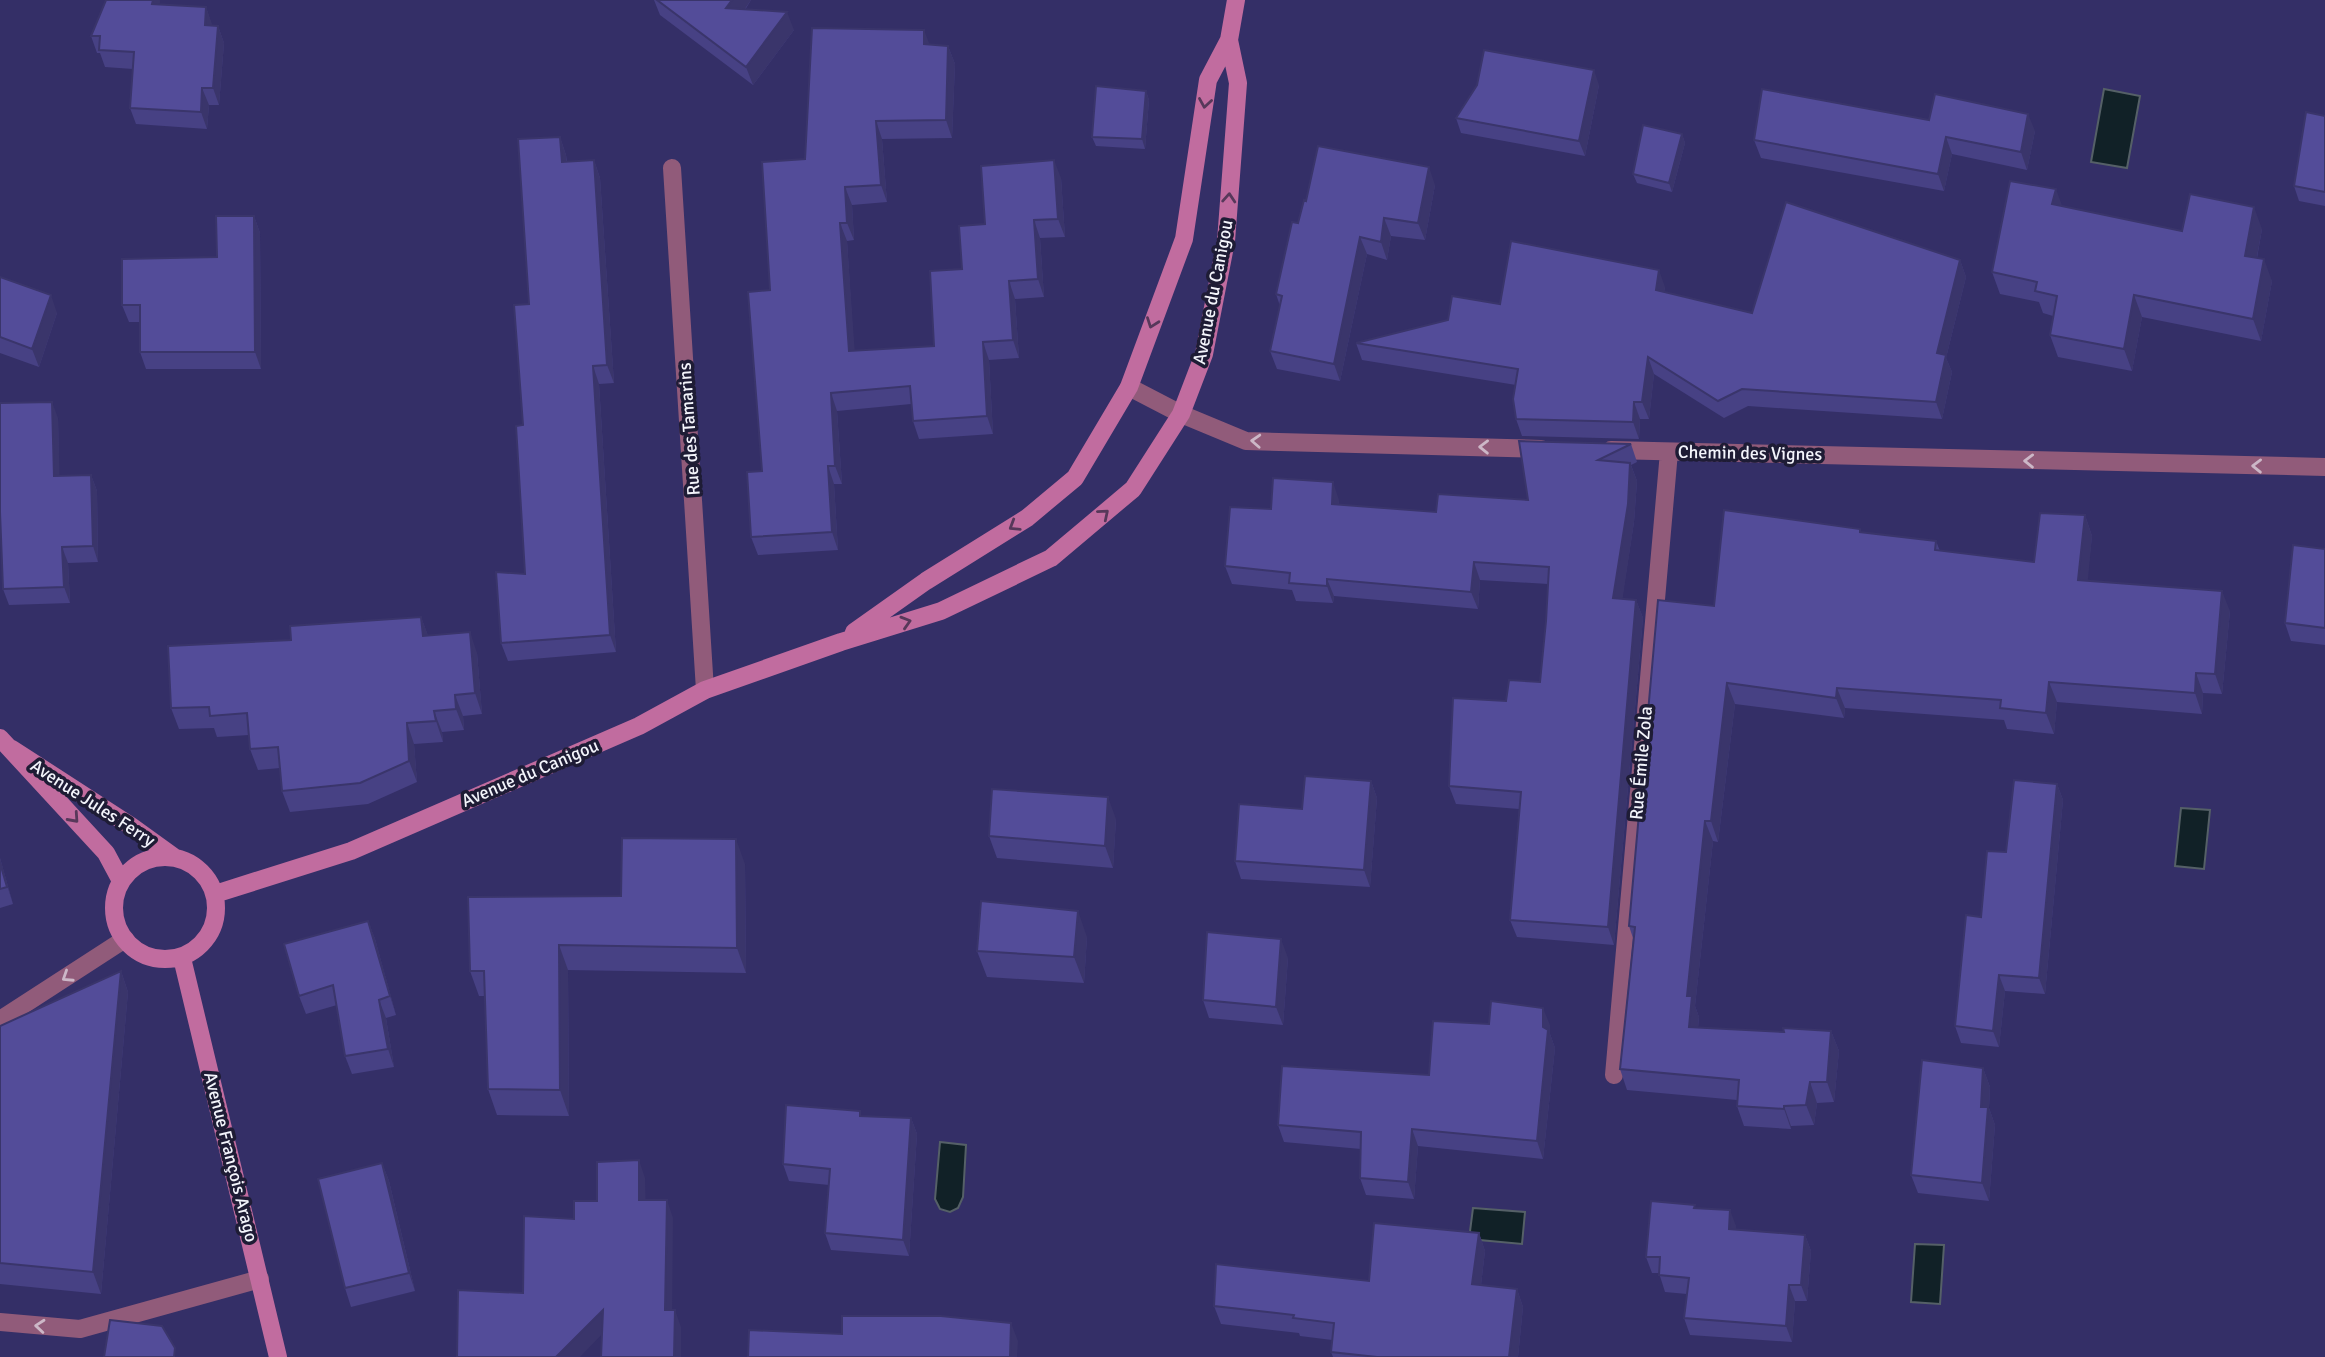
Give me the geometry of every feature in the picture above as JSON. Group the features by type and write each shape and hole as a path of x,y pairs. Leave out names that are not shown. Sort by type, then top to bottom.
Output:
{"main road":[{"name":"Avenue du Canigou","path":"841,642 926,581 1027,518 1075,478 1129,387 1184,239 1208,80 1229,40 1236,0"},
{"name":"Avenue du Canigou","path":"215,894 351,851 639,726 705,690 841,642 940,611 1051,558 1133,489 1181,414 1204,354 1226,241 1238,83 1229,40"},
{"name":"Avenue Jules Ferry","path":"6,744 174,857"},
{"name":"Avenue Jules Ferry","path":"6,744 106,852 121,881"},
{"path":"174,857 192,865 206,877 215,894 215,920 204,943 182,958 155,960 130,948 116,926 113,903 121,881 135,866 154,858 174,857"},
{"name":"Avenue François Arago","path":"182,958 278,1357"}],"street":[{"name":"Rue des Tamarins","path":"672,169 705,690"},
{"path":"1129,387 1181,414 1246,441 1560,449"},
{"name":"Chemin des Vignes","path":"1587,450 2325,467"},
{"name":"Rue Émile Zola","path":"1614,1075 1669,452"},
{"path":"0,1020 124,939"},
{"path":"0,1322 80,1329 260,1279"}],"shaded area":[{"path":"2104,89 2140,96 2127,168 2091,162"},
{"path":"2181,808 2210,810 2204,869 2175,866"},
{"path":"940,1142 966,1145 963,1197 958,1208 950,1212 940,1209 935,1199"},
{"path":"1473,1208 1525,1212 1522,1244 1469,1239"},
{"path":"1915,1244 1944,1245 1940,1304 1911,1302"}],"building":[{"path":"106,0 153,0 152,4 206,7 205,25 218,26 213,88 202,88 201,112 130,108 134,52 99,50 100,36 91,36"},
{"path":"657,0 732,0 726,8 787,12 746,67"},
{"path":"812,28 924,30 924,44 948,46 946,120 876,121 881,185 845,187 847,223 840,223 849,351 934,346 930,271 962,269 959,226 985,224 981,166 1054,160 1058,219 1034,220 1038,279 1009,281 1013,340 983,342 987,416 913,421 910,386 831,393 835,466 828,466 832,532 751,537 747,472 762,471 748,292 770,290 762,162 805,159"},
{"path":"1484,50 1594,70 1579,141 1456,118 1477,85"},
{"path":"1096,86 1146,91 1142,139 1092,137"},
{"path":"1762,89 1929,120 1935,94 2028,114 2021,152 1946,137 1938,174 1754,140"},
{"path":"2306,112 2325,116 2325,192 2294,186"},
{"path":"1643,125 1682,134 1669,183 1633,174"},
{"path":"560,137 562,162 594,160 607,365 593,366 610,635 501,643 496,572 525,574 516,426 523,425 514,305 529,304 518,139"},
{"path":"1318,146 1429,167 1418,223 1384,218 1381,242 1360,237 1334,364 1270,351 1282,296 1276,294 1292,222 1298,223 1304,200 1306,201"},
{"path":"2010,181 2056,189 2052,204 2182,231 2190,194 2254,207 2245,256 2264,259 2253,319 2134,295 2124,349 2050,335 2057,296 2035,291 2037,282 1992,272"},
{"path":"1786,202 1960,260 1937,353 1946,355 1936,402 1742,389 1718,401 1648,357 1642,402 1634,402 1633,422 1516,419 1513,399 1518,369 1356,343 1448,320 1452,296 1500,304 1511,241 1659,270 1656,290 1752,313"},
{"path":"216,216 254,216 255,352 140,352 140,305 122,305 122,259 217,257"},
{"path":"0,277 51,295 32,349 0,337"},
{"path":"52,402 54,476 91,475 93,546 62,547 64,587 3,589 0,403"},
{"path":"1519,441 1631,444 1598,460 1630,463 1628,504 1613,598 1636,600 1608,927 1510,920 1521,792 1449,786 1453,698 1506,701 1509,680 1540,682 1549,567 1474,562 1471,592 1327,579 1327,586 1289,583 1290,573 1225,566 1230,507 1271,509 1273,478 1333,482 1332,504 1436,512 1438,494 1528,500"},
{"path":"1724,510 1936,541 1935,550 2034,562 2040,513 2085,515 2078,580 2222,591 2215,674 2196,673 2195,693 2049,682 2046,713 2000,708 2001,700 1837,688 1836,698 1727,683 1711,821 1705,821 1687,996 1692,996 1689,1027 1784,1032 1783,1028 1831,1031 1827,1082 1810,1082 1806,1105 1784,1106 1784,1109 1737,1106 1739,1080 1620,1069 1635,927 1629,926 1658,600 1714,606"},
{"path":"2293,545 2325,549 2325,628 2285,623"},
{"path":"421,617 423,636 470,632 475,693 455,695 456,709 434,711 436,721 407,723 409,761 360,783 282,791 278,747 250,749 247,713 210,716 209,707 171,708 168,646 291,640 290,626"},
{"path":"1305,776 1371,781 1364,870 1235,861 1239,804 1302,809"},
{"path":"2014,780 2057,784 2039,978 1999,975 1993,1031 1955,1026 1966,915 1981,917 1987,851 2006,852"},
{"path":"992,789 1108,797 1105,846 989,836"},
{"path":"622,838 736,839 737,948 559,945 560,1090 488,1089 484,971 470,971 468,897 621,896"},
{"path":"0,863 7,887 0,889"},
{"path":"981,901 1078,911 1074,957 977,951"},
{"path":"368,921 390,996 379,1000 388,1049 345,1056 333,985 299,996 284,944"},
{"path":"1207,932 1281,939 1276,1007 1203,1000"},
{"path":"121,971 93,1272 0,1263 0,1026"},
{"path":"1491,1001 1543,1008 1543,1027 1548,1030 1537,1141 1412,1129 1408,1182 1360,1178 1361,1132 1278,1125 1282,1066 1429,1075 1433,1021 1489,1024"},
{"path":"1922,1060 1983,1068 1981,1107 1988,1107 1982,1183 1911,1175"},
{"path":"786,1105 860,1111 860,1116 911,1118 903,1240 825,1233 830,1169 783,1164"},
{"path":"639,1160 639,1200 667,1200 665,1310 675,1310 674,1357 601,1357 603,1310 556,1357 457,1357 458,1290 523,1293 524,1216 574,1219 574,1201 597,1201 597,1162"},
{"path":"382,1163 409,1273 345,1288 318,1179"},
{"path":"1651,1201 1730,1210 1729,1229 1805,1235 1801,1285 1789,1285 1786,1326 1684,1318 1689,1278 1659,1275 1660,1257 1646,1257"},
{"path":"1374,1223 1479,1233 1472,1284 1517,1289 1509,1357 1377,1357 1331,1352 1334,1323 1293,1318 1294,1315 1214,1306 1216,1264 1369,1281"},
{"path":"842,1316 941,1316 1011,1323 1010,1357 748,1357 749,1330 842,1334"},
{"path":"110,1320 162,1326 175,1348 174,1357 104,1357"}]}
